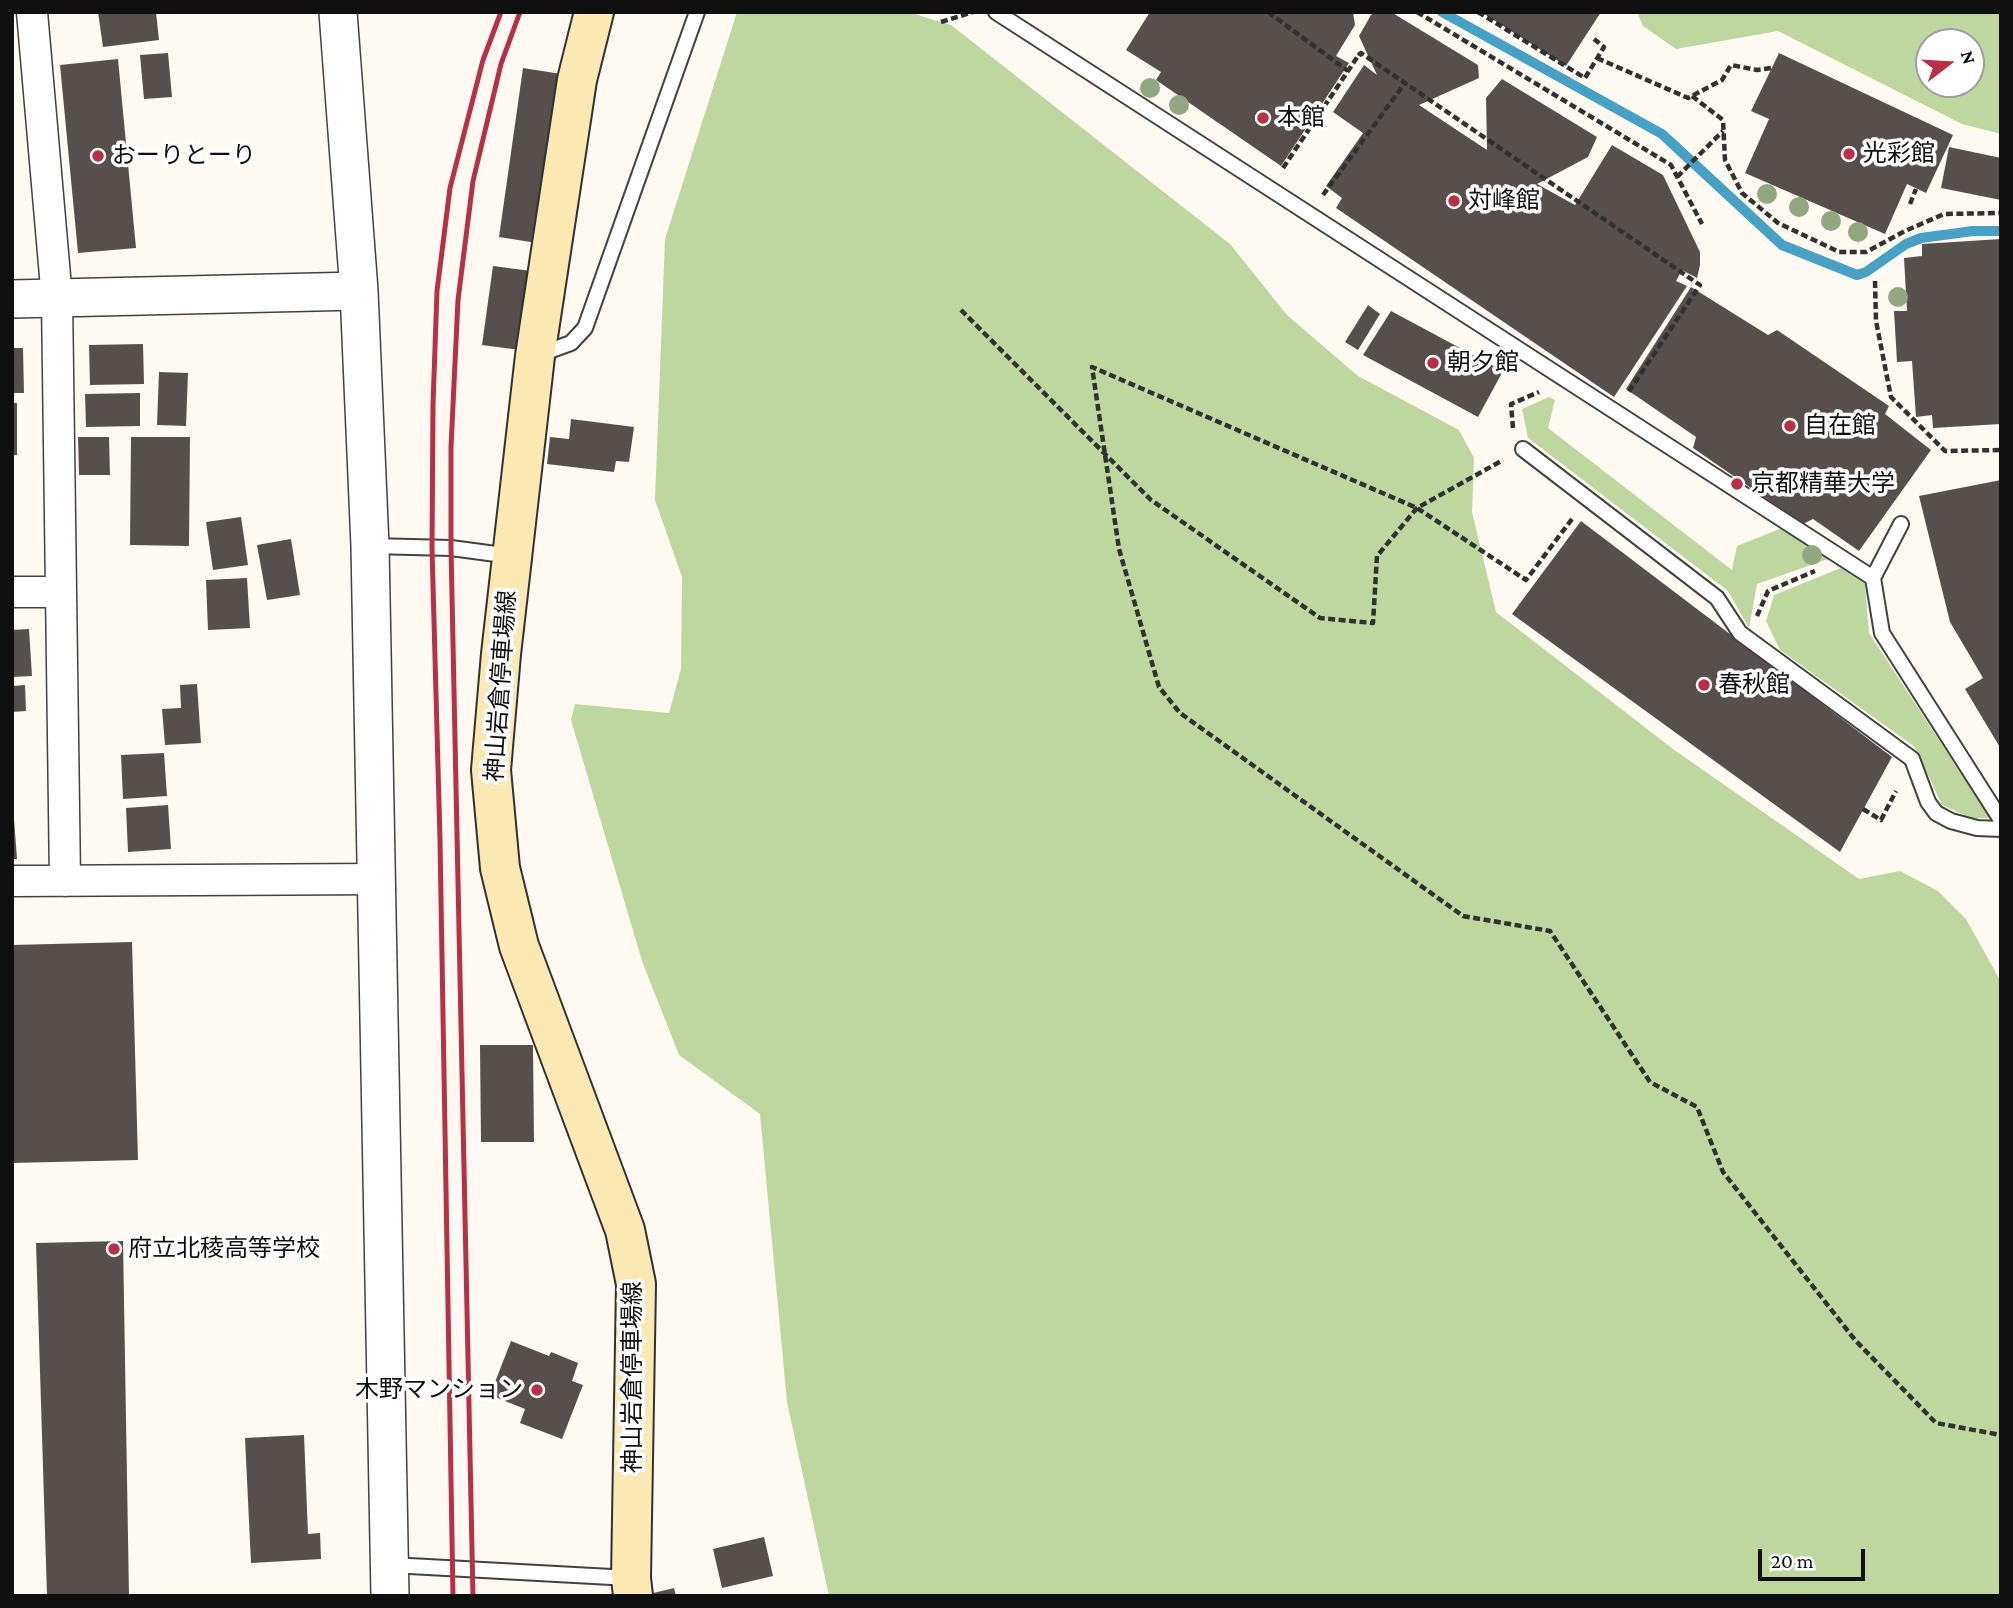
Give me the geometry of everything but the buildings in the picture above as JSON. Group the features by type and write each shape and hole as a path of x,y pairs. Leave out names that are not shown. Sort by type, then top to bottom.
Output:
{"main road":[{"name":"神山岩倉停車場線","path":"594,12 578,80 535,356 491,770 500,868 519,946 625,1230 636,1284 632,1587"}],"street":[{"path":"338,12 359,291 370,546 390,1581"},
{"path":"26,21 57,299 65,881"},
{"path":"12,299 359,291"},
{"path":"12,592 61,592"},
{"path":"12,881 378,879"}],"lane":[{"path":"535,356 571,343 585,328 697,12"},
{"path":"996,12 1873,578"},
{"path":"1523,449 1717,598 1740,633 1912,758 1928,802 1936,813 1951,821 2001,829"},
{"path":"1901,524 1873,578 1882,633 2001,820"},
{"path":"370,546 451,548 512,557"},
{"path":"390,1581 632,1587"}],"path":[{"path":"941,22 974,12"},
{"path":"1268,12 1348,71"},
{"path":"1417,12 1671,165 1702,224"},
{"path":"1478,12 1585,78 1604,47 1594,39"},
{"path":"1269,189 1361,53 1700,285 1615,413"},
{"path":"1597,58 1688,98 1722,80 1731,65 1757,70 1771,68"},
{"path":"1308,214 1405,83"},
{"path":"1692,96 1723,120 1725,160 1742,193 1778,223 1839,252 1866,252 1944,214 2001,213"},
{"path":"1677,177 1723,130"},
{"path":"1910,204 1916,189"},
{"path":"1875,281 1876,321 1891,397 1945,451 2001,450"},
{"path":"961,310 1151,500 1320,618 1373,623 1377,556 1417,508 1523,449 1513,428 1511,404 1544,390"},
{"path":"1588,498 1526,580 1417,508 1092,367 1119,549 1159,687 1180,713 1463,916 1550,932 1650,1082 1697,1107 1723,1172 1856,1340 1936,1423 2001,1435"},
{"path":"1771,655 1755,619 1768,591 1817,570"},
{"path":"1863,809 1881,820 1912,758"}],"green space":[{"path":"737,12 908,12 951,25 1230,244 1287,315 1358,376 1459,430 1474,458 1472,512 1496,612 1673,749 1859,879 1900,871 1938,891 1966,919 2001,982 2001,1596 829,1596 787,1402 760,1114 679,1055 642,961 571,720 575,704 669,713 681,669 682,577 655,500 665,239"},
{"path":"1637,12 2001,12 2001,134 1962,124 1778,31 1676,49 1643,26"},
{"path":"1549,397 1555,400 1548,428 1732,570 1737,546 1782,528 1828,559 1757,584 1749,628 1728,591 1528,438 1522,409"},
{"path":"1841,568 1865,584 1869,633 1990,818 1971,818 1942,805 1915,747 1780,650 1766,621 1774,595"}],"waterway":[{"path":"1442,12 1662,134 1782,245 1857,275 1866,272 1906,244 1921,238 1973,231 2001,231"}],"railway":[{"path":"453,1596 440,840 432,548 433,405 437,291 450,188 483,60 501,12"},
{"path":"473,1596 451,447 458,300 473,181 501,64 520,12"}],"place":[{"name":"本館","path":"1263,118"},
{"name":"光彩館","path":"1849,154"},
{"name":"おーりとーり","path":"98,156"},
{"name":"対峰館","path":"1454,201"},
{"name":"朝夕館","path":"1433,363"},
{"name":"自在館","path":"1790,426"},
{"name":"京都精華大学","path":"1737,484"},
{"name":"春秋館","path":"1704,685"},
{"name":"府立北稜高等学校","path":"114,1249"},
{"name":"木野マンション","path":"537,1390"}]}
